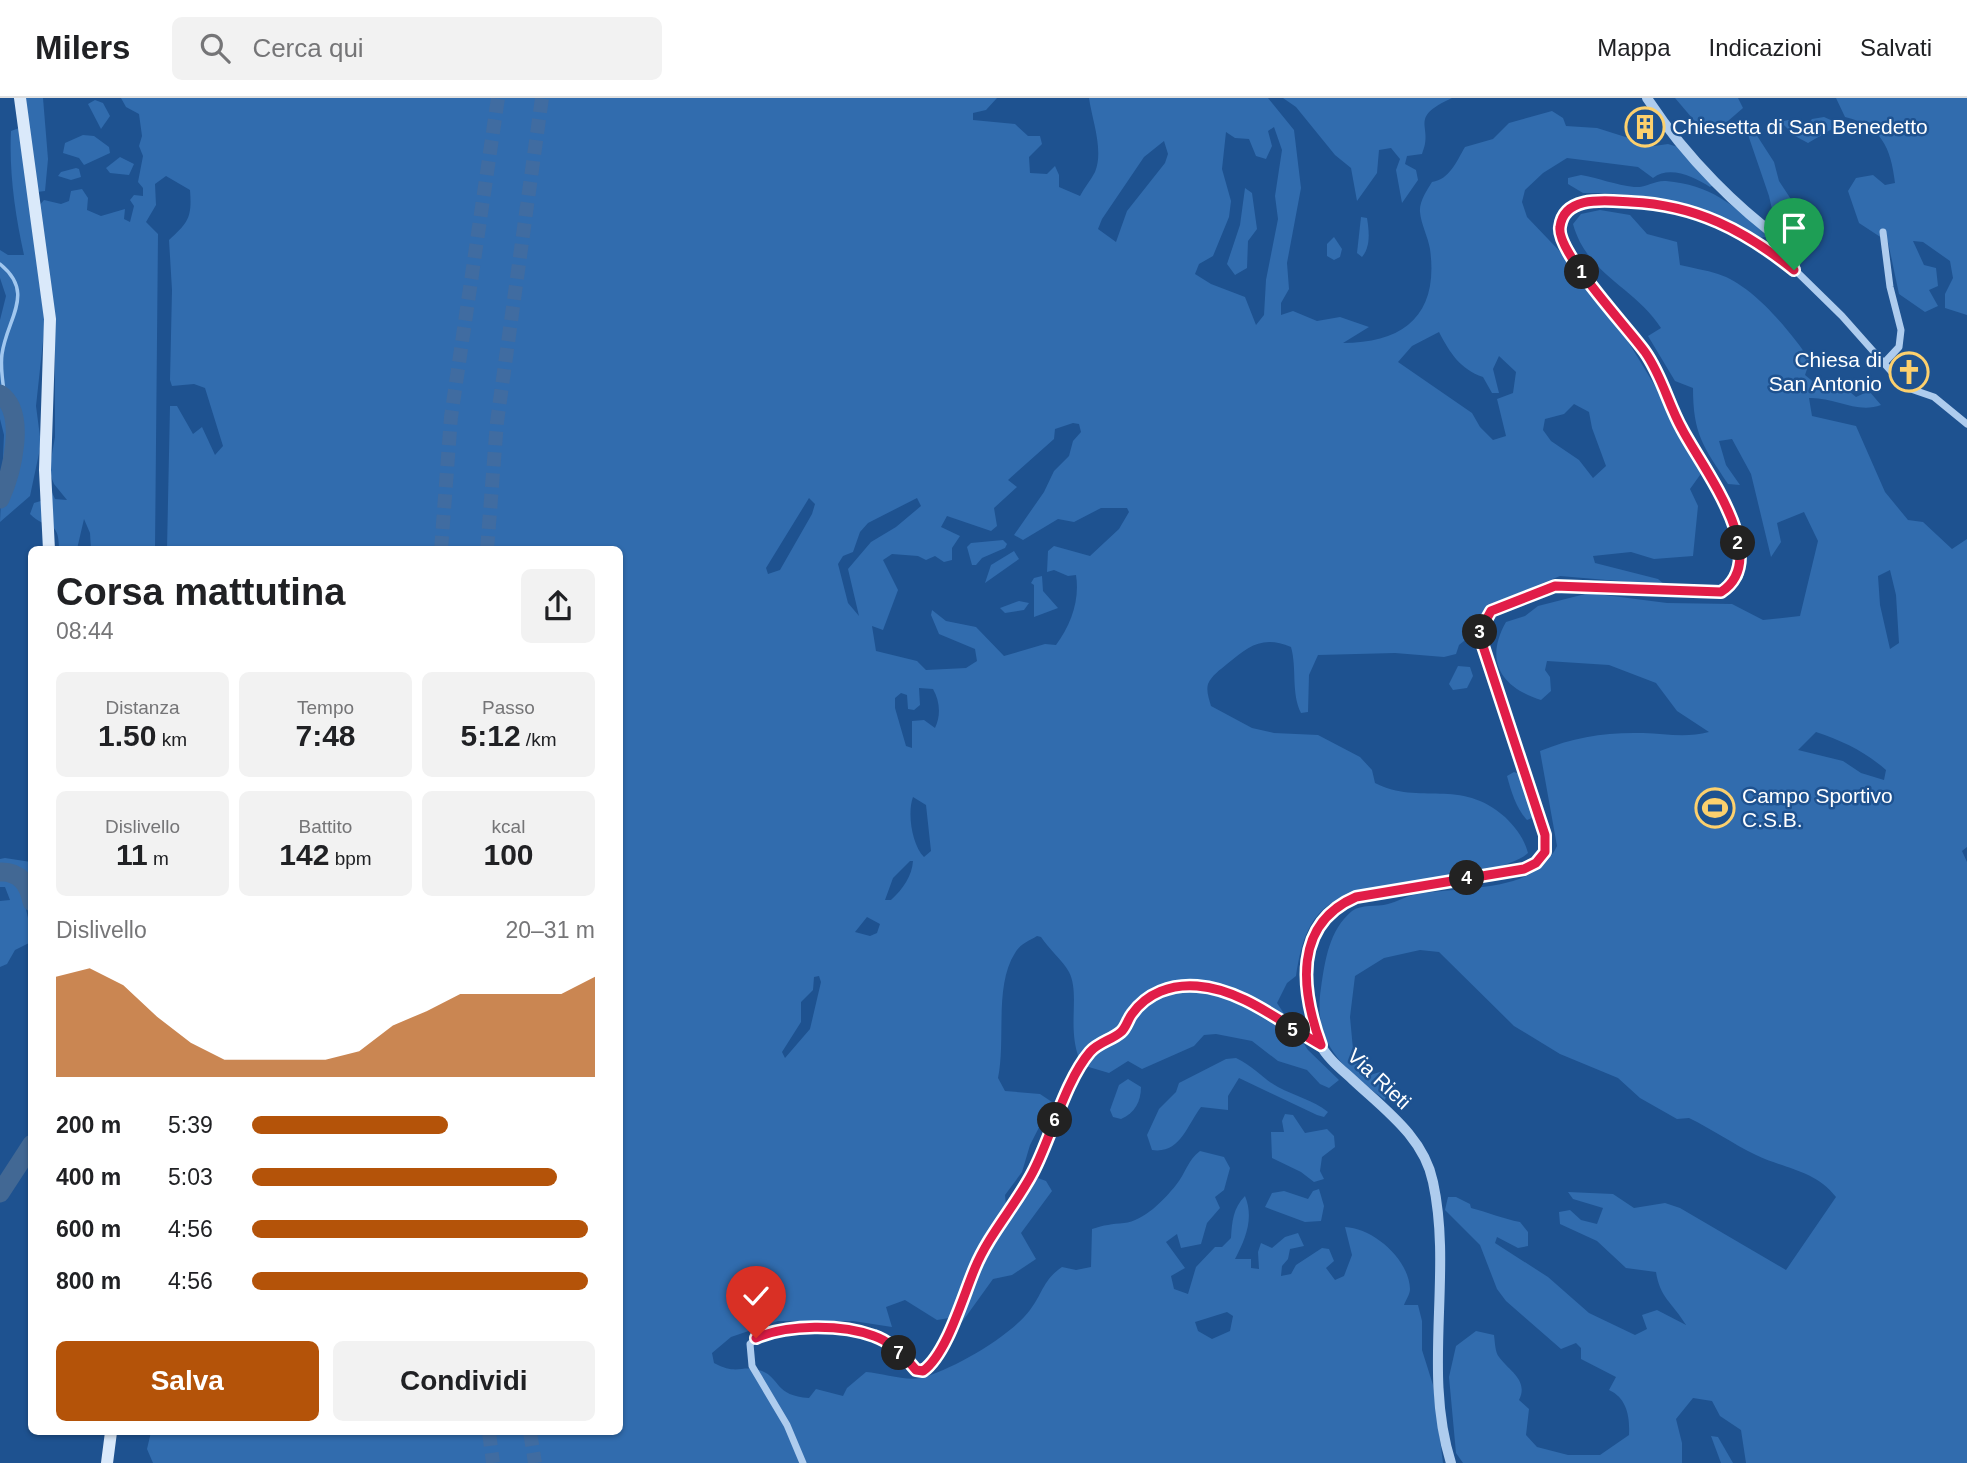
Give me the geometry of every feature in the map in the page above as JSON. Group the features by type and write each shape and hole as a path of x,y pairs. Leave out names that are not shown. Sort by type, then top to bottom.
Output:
{"main road":[{"path":"20,98 50,319 45,470 49,546"},
{"path":"107,1463 111,1435"}],"street":[{"path":"1647,98 1682,147 1766,228 1798,251 1794,270 1905,387 1934,397 1967,424"},
{"name":"Via Rieti","path":"1451,1463 1436,1364 1437,1213 1430,1170 1413,1139 1333,1061 1321,1045 1307,997 1309,950 1319,923 1332,910 1356,897 1524,869 1536,863 1545,852 1545,835 1482,643 1480,631 1491,611 1555,586 1705,593 1721,592 1738,576 1740,551 1719,488 1681,428 1647,355 1565,251 1559,228 1566,212 1583,202 1691,210 1741,231 1794,270"},
{"path":"1883,232 1890,286 1901,330 1899,347 1884,363"},
{"path":"803,1463 787,1425 752,1366 750,1345 770,1332 793,1328 865,1334 880,1338 916,1370 927,1369 938,1355 976,1264 1034,1170 1062,1103 1089,1053 1107,1038 1121,1032 1132,1013 1148,998 1163,989 1198,986 1215,990 1244,999 1321,1045"}],"shaded area":[{"path":"25,98 43,98 48,159 45,191 37,192"},
{"path":"121,98 997,98 986,110 973,113 973,120 1015,124 1028,136 1040,136 1042,144 1029,157 1030,173 1047,174 1055,166 1059,175 1059,187 1080,196 1095,172 1098,154 1089,98 1268,98 1294,130 1301,188 1287,263 1289,289 1281,303 1281,315 1293,311 1317,321 1340,317 1369,327 1343,343 1365,342 1400,330 1413,320 1423,307 1429,291 1431,272 1430,249 1421,217 1421,204 1432,182 1448,174 1465,147 1493,139 1509,123 1552,111 1563,118 1566,126 1597,128 1654,146 1668,144 1678,147 1714,185 1710,187 1674,172 1653,178 1638,167 1567,158 1543,173 1525,190 1522,202 1527,217 1570,262 1615,320 1700,460 1700,475 1690,489 1698,506 1693,556 1654,559 1631,552 1593,556 1595,563 1658,579 1665,585 1560,576 1489,605 1471,628 1469,637 1459,645 1456,654 1444,657 1395,653 1318,655 1309,675 1308,712 1301,713 1298,705 1291,647 1281,644 1256,644 1216,673 1208,684 1211,706 1252,728 1274,733 1318,735 1360,757 1372,770 1375,783 1408,792 1472,798 1488,805 1513,825 1528,853 1496,868 1354,893 1328,905 1319,914 1306,935 1296,976 1287,983 1277,1003 1308,1050 1339,1080 1329,1088 1320,1084 1307,1070 1278,1061 1252,1041 1216,1034 1204,1035 1194,1046 1142,1069 1128,1061 1109,1073 1082,1065 1074,1040 1074,992 1069,972 1041,937 1037,936 1025,943 1015,953 1005,981 998,1078 1005,1091 1040,1094 1052,1102 1030,1145 1022,1172 1005,1195 1006,1205 1038,1178 1046,1181 1052,1191 1021,1233 1036,1259 1012,1275 993,1279 962,1322 949,1318 937,1320 905,1300 886,1307 892,1327 853,1321 778,1321 731,1337 712,1353 714,1363 722,1367 762,1371 790,1394 809,1398 816,1389 843,1396 847,1388 866,1372 914,1379 948,1368 1009,1331 1030,1310 1051,1277 1062,1267 1076,1270 1091,1267 1092,1229 1131,1221 1146,1214 1171,1191 1200,1151 1224,1157 1230,1168 1224,1190 1215,1197 1220,1208 1207,1223 1201,1244 1181,1248 1177,1234 1166,1242 1185,1268 1171,1276 1174,1289 1188,1294 1196,1267 1215,1247 1222,1247 1231,1238 1236,1210 1245,1196 1249,1220 1235,1259 1251,1259 1251,1268 1259,1269 1258,1252 1261,1243 1272,1248 1285,1237 1298,1233 1304,1246 1290,1249 1288,1259 1282,1266 1281,1276 1291,1274 1296,1265 1322,1248 1329,1249 1334,1261 1326,1268 1335,1280 1344,1276 1352,1255 1345,1227 1378,1239 1396,1256 1408,1278 1410,1291 1404,1305 1418,1305 1422,1321 1422,1350 1433,1385 1443,1463 153,1463 147,1449 150,1435 623,1435 623,546 167,546 170,406 177,406 193,434 202,427 215,455 223,446 205,388 194,384 172,386 170,380 172,290 169,240 188,218 190,190 166,176 155,184 156,205 146,222 158,234 155,546 91,546 90,533 84,519 78,546 59,546 54,528 30,514 34,503 44,500 51,490 55,499 67,500 54,484 49,471 55,437 55,320 38,207 44,200 61,204 69,201 71,191 82,189 88,198 87,210 101,216 125,209 124,219 130,222 134,206 130,200 134,195 143,196 143,188 138,182 143,156 139,146 142,136 139,114 126,107","holes":["1274,127 1282,150 1275,196 1278,219 1266,280 1264,315 1256,325 1245,297 1211,284 1195,274 1199,264 1213,256 1229,217 1231,201 1222,169 1226,132 1235,138 1249,139 1256,156 1266,159 1272,146 1268,131","1164,141 1168,154 1165,163 1127,211 1116,242 1098,229 1144,157","1439,332 1456,359 1468,370 1483,377 1492,393 1499,393 1493,369 1499,356 1516,372 1513,393 1497,399 1506,436 1493,440 1480,427 1472,413 1398,362 1412,346","1574,404 1589,412 1606,466 1593,478 1579,460 1551,441 1543,430 1545,419 1564,414","1073,423 1079,424 1081,432 1073,441 1069,456 1054,471 1044,492 1014,535 1023,540 1058,519 1074,522 1101,508 1127,508 1129,512 1119,529 1090,556 1054,546 1048,551 1047,572 1054,570 1068,576 1076,575 1077,584 1073,612 1056,645 1045,644 1004,656 976,627 946,621 932,610 931,615 939,634 975,649 977,661 966,668 926,670 917,661 876,651 872,626 883,630 898,590 883,560 892,554 918,556 926,560 935,556 944,562 952,560 952,548 960,536 941,527 947,516 991,531 997,526 994,508 1017,487 1008,480 1054,439 1055,429","809,498 815,504 812,514 780,570 768,574 766,568","917,498 921,506 896,527 871,542 848,569 859,616 848,603 838,564 843,556 853,552 860,532 868,523","919,688 933,689 939,708 937,723 935,728 924,720 912,721 912,748 906,746 895,708 895,698 901,693 907,695 908,709 914,710 920,705","913,797 926,805 931,851 924,857 914,837 911,804","913,861 906,882 891,900 885,900 893,878","867,917 880,924 877,933 870,936 855,932","819,976 821,982 810,1029 785,1058 782,1052 801,1022 801,1002 813,990 814,977","1227,1312 1233,1316 1230,1331 1212,1339 1198,1331 1195,1322"]},
{"path":"1283,98 1452,98 1438,105 1426,117 1422,154 1407,156 1405,164 1416,170 1418,180 1402,203 1396,170 1400,159 1391,148 1379,150 1377,173 1357,201 1351,168 1335,155 1296,107"},
{"path":"1675,98 1738,98 1743,108 1728,121 1704,132"},
{"path":"1836,98 1967,98 1967,315 1945,308 1945,294 1953,278 1950,261 1923,242 1913,241 1924,265 1936,268 1938,286 1929,290 1938,306 1925,312 1899,294 1888,242 1859,223 1848,191 1856,178 1873,175 1885,185 1895,183 1891,159 1876,132 1845,117"},
{"path":"95,100 103,103 110,116 101,129 88,104"},
{"path":"1824,117 1833,121 1832,129 1808,143 1795,136 1781,122 1788,120 1806,126 1812,119"},
{"path":"1744,123 1754,131 1774,162 1779,181 1806,222 1797,232 1777,231 1769,196"},
{"path":"19,128 45,323 36,406 41,444 30,496 0,522 4,435 0,419 0,320 6,296 0,278 0,250 8,255 24,255 15,209 11,162 11,131"},
{"path":"83,135 94,136 109,147 110,153 84,165 79,158 63,153 65,143"},
{"path":"120,157 134,164 129,175 110,173 106,168"},
{"path":"79,169 81,177 71,180 58,176 61,172"},
{"path":"1581,175 1634,187 1662,181 1696,187 1731,205 1765,232 1766,237 1759,238 1718,215 1675,202 1652,197 1583,193 1568,184 1568,178"},
{"path":"1245,188 1252,193 1257,229 1248,241 1247,268 1235,275 1227,264 1240,225"},
{"path":"1600,210 1630,215 1647,234 1677,242 1680,265 1731,280 1770,310 1810,360 1805,375 1822,389 1834,379 1856,397 1869,391 1881,405 1863,408 1809,398 1812,416 1856,426 1885,492 1908,520 1923,522 1952,549 1967,539 1967,847 1962,851 1967,862 1967,1463 1746,1463 1741,1430 1720,1416 1712,1401 1693,1398 1676,1419 1682,1443 1682,1463 1463,1463 1456,1453 1449,1377 1456,1346 1476,1331 1494,1335 1498,1355 1520,1381 1522,1387 1519,1400 1529,1409 1526,1435 1537,1447 1568,1455 1600,1455 1629,1435 1629,1422 1624,1403 1609,1390 1616,1377 1581,1359 1581,1348 1576,1343 1561,1349 1506,1301 1497,1289 1480,1245 1445,1210 1448,1197 1456,1197 1470,1204 1471,1208 1520,1222 1528,1232 1528,1246 1518,1248 1497,1237 1495,1243 1548,1277 1589,1313 1635,1335 1647,1329 1642,1315 1657,1310 1686,1325 1664,1294 1656,1272 1626,1268 1597,1241 1560,1224 1559,1212 1570,1210 1581,1220 1597,1224 1603,1208 1573,1199 1568,1192 1613,1194 1634,1208 1665,1203 1680,1208 1786,1270 1836,1197 1819,1181 1756,1155 1689,1118 1677,1119 1640,1098 1618,1078 1560,1054 1514,1026 1439,952 1420,950 1384,958 1355,976 1350,1017 1354,1060 1370,1075 1380,1072 1388,1087 1385,1100 1344,1066 1326,1040 1321,1025 1319,1008 1327,957 1338,927 1352,911 1360,907 1388,904 1413,895 1494,886 1531,873 1546,862 1557,846 1540,751 1565,742 1616,733 1685,735 1709,732 1677,711 1656,683 1609,665 1547,661 1545,670 1550,677 1551,691 1541,700 1527,695 1500,671 1497,649 1506,622 1525,616 1538,606 1589,593 1667,603 1732,604 1763,620 1800,616 1818,541 1804,512 1777,523 1781,542 1771,557 1751,474 1732,439 1719,441 1726,465 1740,485 1728,484 1701,439 1695,417 1693,388 1675,381 1648,336 1661,328 1639,302 1600,269 1580,241 1573,224 1581,214","holes":["1890,570 1896,595 1899,643 1890,649 1880,605 1878,576","1816,732 1870,757 1886,770 1884,780 1861,773 1843,761 1798,750"]},
{"path":"1361,217 1367,218 1369,233 1367,248 1362,257 1357,253"},
{"path":"1334,237 1342,249 1340,257 1334,260 1327,256 1327,244"},
{"path":"1003,540 1007,544 1005,548 972,565 967,547 971,543"},
{"path":"1014,551 1019,559 985,583 991,565"},
{"path":"1042,576 1043,591 1058,608 1034,617 1034,585 1031,583 1034,578"},
{"path":"1019,601 1029,603 1024,610 1005,613 1000,608"},
{"path":"1458,666 1470,667 1473,676 1467,688 1453,690 1449,684"},
{"path":"1514,772 1522,775 1532,809 1532,818 1527,820 1517,805 1507,776"},
{"path":"0,859 28,862 28,877 18,868 0,868"},
{"path":"0,877 14,877 20,882 28,918 28,944 15,950 7,964 0,967 0,901 10,900 5,887 0,887"},
{"path":"1236,1058 1278,1087 1328,1112 1324,1117 1317,1115 1239,1078 1228,1096 1228,1110 1201,1107 1176,1143 1169,1148 1152,1150 1147,1135 1159,1109 1176,1092 1179,1083 1226,1059"},
{"path":"1128,1079 1141,1087 1140,1097 1126,1116 1121,1119 1113,1117 1110,1110 1119,1085"},
{"path":"1285,1114 1293,1115 1305,1133 1327,1129 1334,1136 1335,1147 1322,1157 1320,1171 1324,1179 1314,1182 1301,1172 1272,1158 1271,1132 1284,1132 1282,1121"},
{"path":"1319,1189 1324,1206 1321,1221 1305,1222 1265,1207 1272,1193 1284,1191 1308,1199 1313,1191"},
{"path":"1711,1436 1718,1437 1733,1463 1721,1463"}],"waterway":[{"path":"0,264 11,275 18,296 2,354 5,398"},
{"path":"0,394 8,403 15,429 9,475 0,499"},
{"path":"0,872 18,876 28,890"},
{"path":"0,1193 28,1150"}],"tunnel":[{"path":"441,546 451,417 498,98"},
{"path":"487,546 497,422 542,98"},
{"path":"489,1435 493,1463"},
{"path":"530,1435 535,1463"}],"place":[{"name":"Chiesetta di San Benedetto","path":"1645,127"},
{"name":"Chiesa di San Antonio","path":"1909,372"},
{"name":"Campo Sportivo C.S.B.","path":"1715,808"}],"route":[{"path":"756,1338 770,1332 812,1327 874,1335 916,1370 927,1369 938,1355 976,1264 1034,1170 1062,1103 1089,1053 1107,1038 1121,1032 1132,1013 1148,998 1163,989 1198,986 1215,990 1244,999 1321,1045 1307,997 1309,950 1319,923 1332,910 1356,897 1524,869 1536,863 1545,852 1545,835 1482,643 1480,631 1483,622 1491,611 1555,586 1721,592 1730,587 1738,576 1741,565 1732,522 1719,488 1681,428 1670,398 1647,355 1565,251 1560,239 1559,228 1562,220 1566,212 1583,202 1635,202 1691,210 1718,219 1741,231 1761,243 1794,270"}]}
